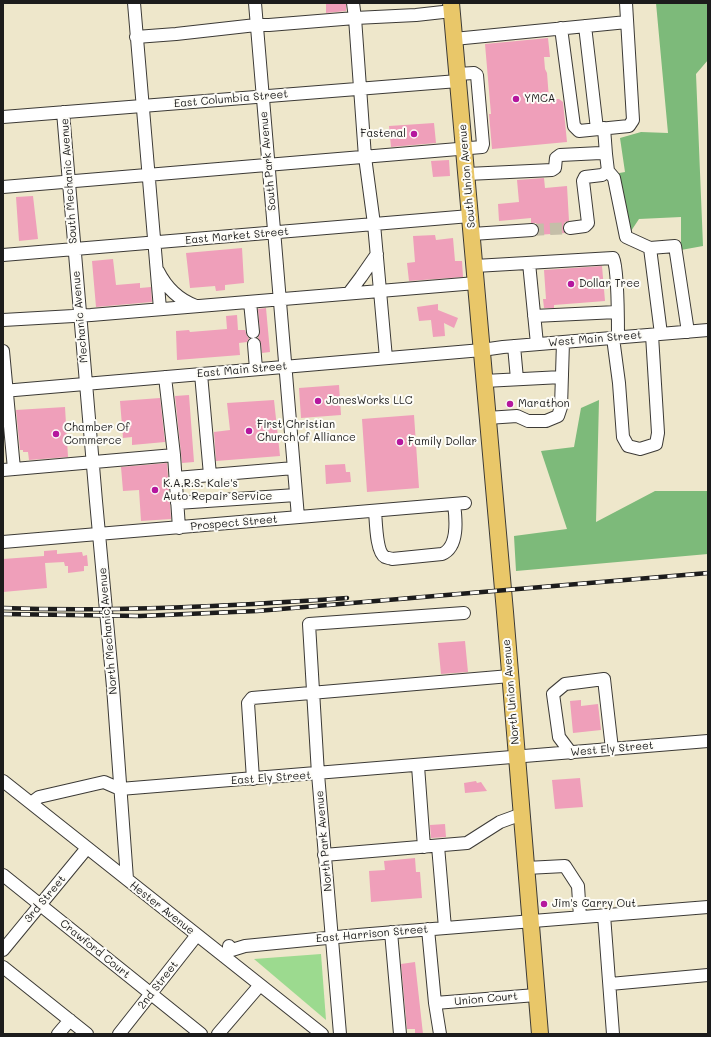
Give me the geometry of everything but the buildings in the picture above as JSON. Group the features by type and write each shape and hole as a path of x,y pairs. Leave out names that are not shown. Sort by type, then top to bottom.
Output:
{"main road":[{"name":"South Union Avenue","path":"452,7 482,350"},
{"name":"North Union Avenue","path":"482,350 540,1034"}],"street":[{"path":"134,3 160,309"},
{"name":"South Park Avenue","path":"255,3 285,367"},
{"path":"353,3 365,157 374,224 386,358"},
{"path":"561,28 574,126 579,131 629,126 633,120 626,3"},
{"path":"136,37 256,25 416,14 452,7"},
{"path":"454,39 627,22"},
{"path":"586,26 608,171 614,178 626,237 650,248 675,246 688,332"},
{"name":"East Columbia Street","path":"3,117 360,89 458,77 474,73 477,75 480,110"},
{"path":"3,187 482,147 480,110 461,112"},
{"name":"South Mechanic Avenue","path":"63,112 74,249"},
{"path":"467,174 552,170 555,168 556,158 560,155 606,154"},
{"path":"570,228 584,226 588,223 583,182 585,177 602,175 608,171"},
{"name":"East Market Street","path":"3,255 470,216"},
{"path":"472,234 532,230"},
{"path":"475,266 613,258 616,274 616,338 623,437 628,446 640,449 656,444 658,433 654,372 656,334 650,248"},
{"name":"Mechanic Avenue","path":"74,249 86,384"},
{"path":"349,293 365,273 377,254"},
{"path":"529,263 537,344"},
{"path":"157,268 166,284 174,293 182,300 196,306"},
{"path":"3,320 80,316 476,283"},
{"path":"250,302 256,369"},
{"path":"534,316 617,312"},
{"name":"West Main Street","path":"482,350 708,330"},
{"path":"487,418 517,416 528,421 546,421 558,416 561,407 563,342"},
{"path":"514,346 517,379"},
{"name":"East Main Street","path":"5,391 482,350"},
{"path":"3,351 8,470 174,456"},
{"path":"285,367 298,517"},
{"path":"201,374 210,475"},
{"path":"165,377 174,456 179,528"},
{"path":"484,381 562,377"},
{"name":"North Mechanic Avenue","path":"86,384 113,688 127,879"},
{"path":"176,478 294,468"},
{"path":"177,503 296,495"},
{"name":"Prospect Street","path":"3,542 179,528 298,517 460,504 451,548 447,552 442,554 392,559 385,557 381,553 378,544 375,511"},
{"name":"North Park Avenue","path":"340,1034 324,855 309,624 464,613"},
{"path":"253,779 248,703 252,698 510,676"},
{"path":"571,753 559,737 553,694 565,684 604,679 612,749"},
{"name":"West Ely Street","path":"517,757 708,741"},
{"name":"East Ely Street","path":"31,803 40,797 104,782 120,789 517,757"},
{"path":"418,766 424,847"},
{"name":"Hester Avenue","path":"3,781 322,1034"},
{"path":"324,855 467,843 500,822 522,814"},
{"path":"438,846 445,928"},
{"name":"3rd Street","path":"3,950 87,848"},
{"path":"526,868 565,866 578,886 580,917"},
{"name":"Crawford Court","path":"3,875 200,1034"},
{"name":"East Harrison Street","path":"225,957 229,952 229,946 232,950 245,946 332,937 708,907"},
{"path":"604,915 613,1034"},
{"path":"428,929 435,1003 440,1034"},
{"path":"391,932 400,1034"},
{"name":"2nd Street","path":"119,1034 197,935"},
{"path":"3,967 87,1034"},
{"path":"610,984 708,975"},
{"path":"218,1034 260,985"},
{"name":"Union Court","path":"435,1003 536,995"},
{"path":"58,1034 70,1020"}],"green space":[{"path":"656,3 708,3 708,60 696,74 703,246 681,250 681,217 639,219 631,231 622,223 614,174 625,172 620,138 641,132 668,133"},
{"path":"599,400 596,522 655,491 708,491 708,554 516,571 514,536 567,529 541,451 574,447 581,408"},
{"path":"321,954 326,1020 254,959"}],"tunnel":[{"path":"532,230 570,228"}],"railway":[{"path":"3,614 140,616 257,611 708,573"},
{"path":"3,608 175,608 347,598"}],"place":[{"name":"YMCA","path":"516,99"},
{"name":"Fastenal","path":"414,134"},
{"name":"Dollar Tree","path":"571,284"},
{"name":"JonesWorks LLC","path":"318,401"},
{"name":"Marathon","path":"510,404"},
{"name":"First Christian Church of Alliance","path":"249,431"},
{"name":"Chamber Of Commerce","path":"56,434"},
{"name":"Family Dollar","path":"400,442"},
{"name":"K.A.R.S. Kale's Auto Repair Service","path":"155,490"},
{"name":"Jim's Carry Out","path":"544,904"}]}
